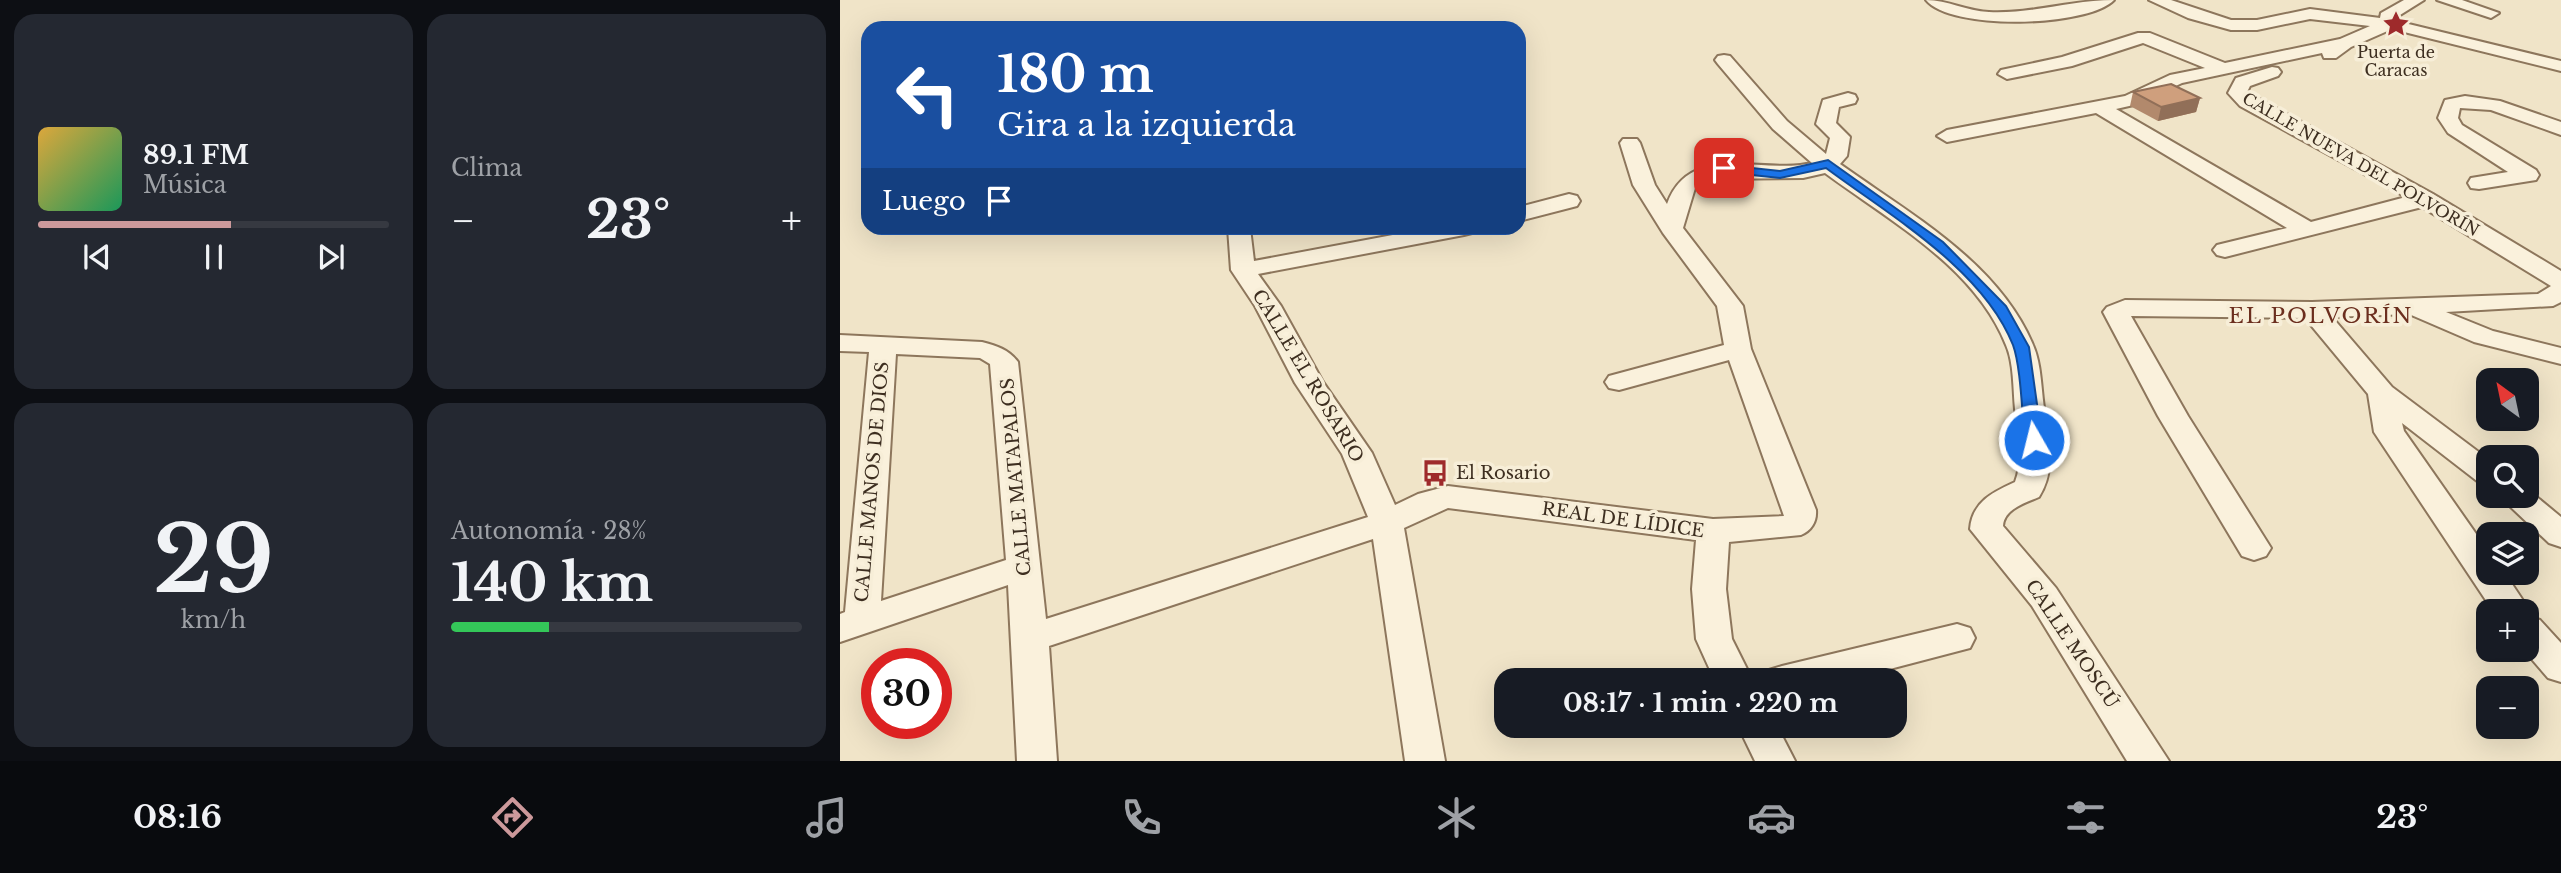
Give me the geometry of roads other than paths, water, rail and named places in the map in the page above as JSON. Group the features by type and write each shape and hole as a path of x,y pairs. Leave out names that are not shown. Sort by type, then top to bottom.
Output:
{"street":[{"path":"1934,0 1950,13 1964,15 2049,14 2073,11 2106,0"},
{"path":"2158,0 2217,23 2239,26 2277,22 2298,14 2388,20 2561,66"},
{"path":"2376,0 2384,5 2388,20"},
{"name":"CALLE NUEVA DEL POLVORÍN","path":"2416,0 2388,20 2345,43 2321,61 2242,82 2237,93 2258,108 2425,199 2561,282"},
{"path":"2445,0 2491,13"},
{"path":"2007,74 2066,62 2144,37 2224,69"},
{"path":"1947,136 2106,106 2131,100 2176,79 2345,43"},
{"name":"CALLE MOSCÚ","path":"1724,60 1780,125 1938,245 1977,279 2001,309 2021,347 2037,464 2028,489 1993,507 1985,518 1986,529 2043,597 2149,761"},
{"path":"1671,228 1686,184 1700,173 1724,168 1780,174 1828,164 1841,149 1840,137 1826,124 1826,114 1830,104 1848,99"},
{"path":"2479,183 2528,175 2455,130 2448,118 2452,104 2463,101 2486,104 2561,129"},
{"path":"2022,103 2106,106 2250,199 2308,230"},
{"path":"1630,143 1644,185 1671,228 1730,306 1738,349 1801,518 1798,524 1788,527 1713,531"},
{"path":"2225,250 2425,199"},
{"path":"1526,212 1569,201"},
{"name":"CALLE EL ROSARIO","path":"1240,235 1243,270 1268,306 1309,383 1357,453 1387,523 1425,761"},
{"path":"1243,270 1427,235"},
{"path":"2254,548 2172,416 2116,312 2125,308 2312,310 2408,304 2544,301 2561,291"},
{"path":"2408,304 2445,324 2492,341 2561,356"},
{"path":"2312,310 2382,393 2476,465"},
{"name":"CALLE MATAPALOS","path":"840,343 883,343 982,350 995,354 1004,362 1030,638 1037,761"},
{"name":"CALLE MANOS DE DIOS","path":"851,624 883,343"},
{"path":"1619,382 1738,349"},
{"path":"2382,393 2389,432 2504,599"},
{"name":"REAL DE LÍDICE","path":"1030,638 1387,523 1429,502 1448,497 1713,531 1709,589 1714,639 1728,668"},
{"path":"2529,508 2561,535"},
{"path":"851,624 1024,567"},
{"path":"1835,668 1957,638"},
{"path":"2539,642 2559,663"},
{"path":"1763,738 1774,761"}],"place":[{"name":"Puerta de Caracas","path":"2396,24"},
{"name":"El Rosario","path":"1435,473"}],"district":[{"name":"EL POLVORÍN","path":"2321,316"}]}
